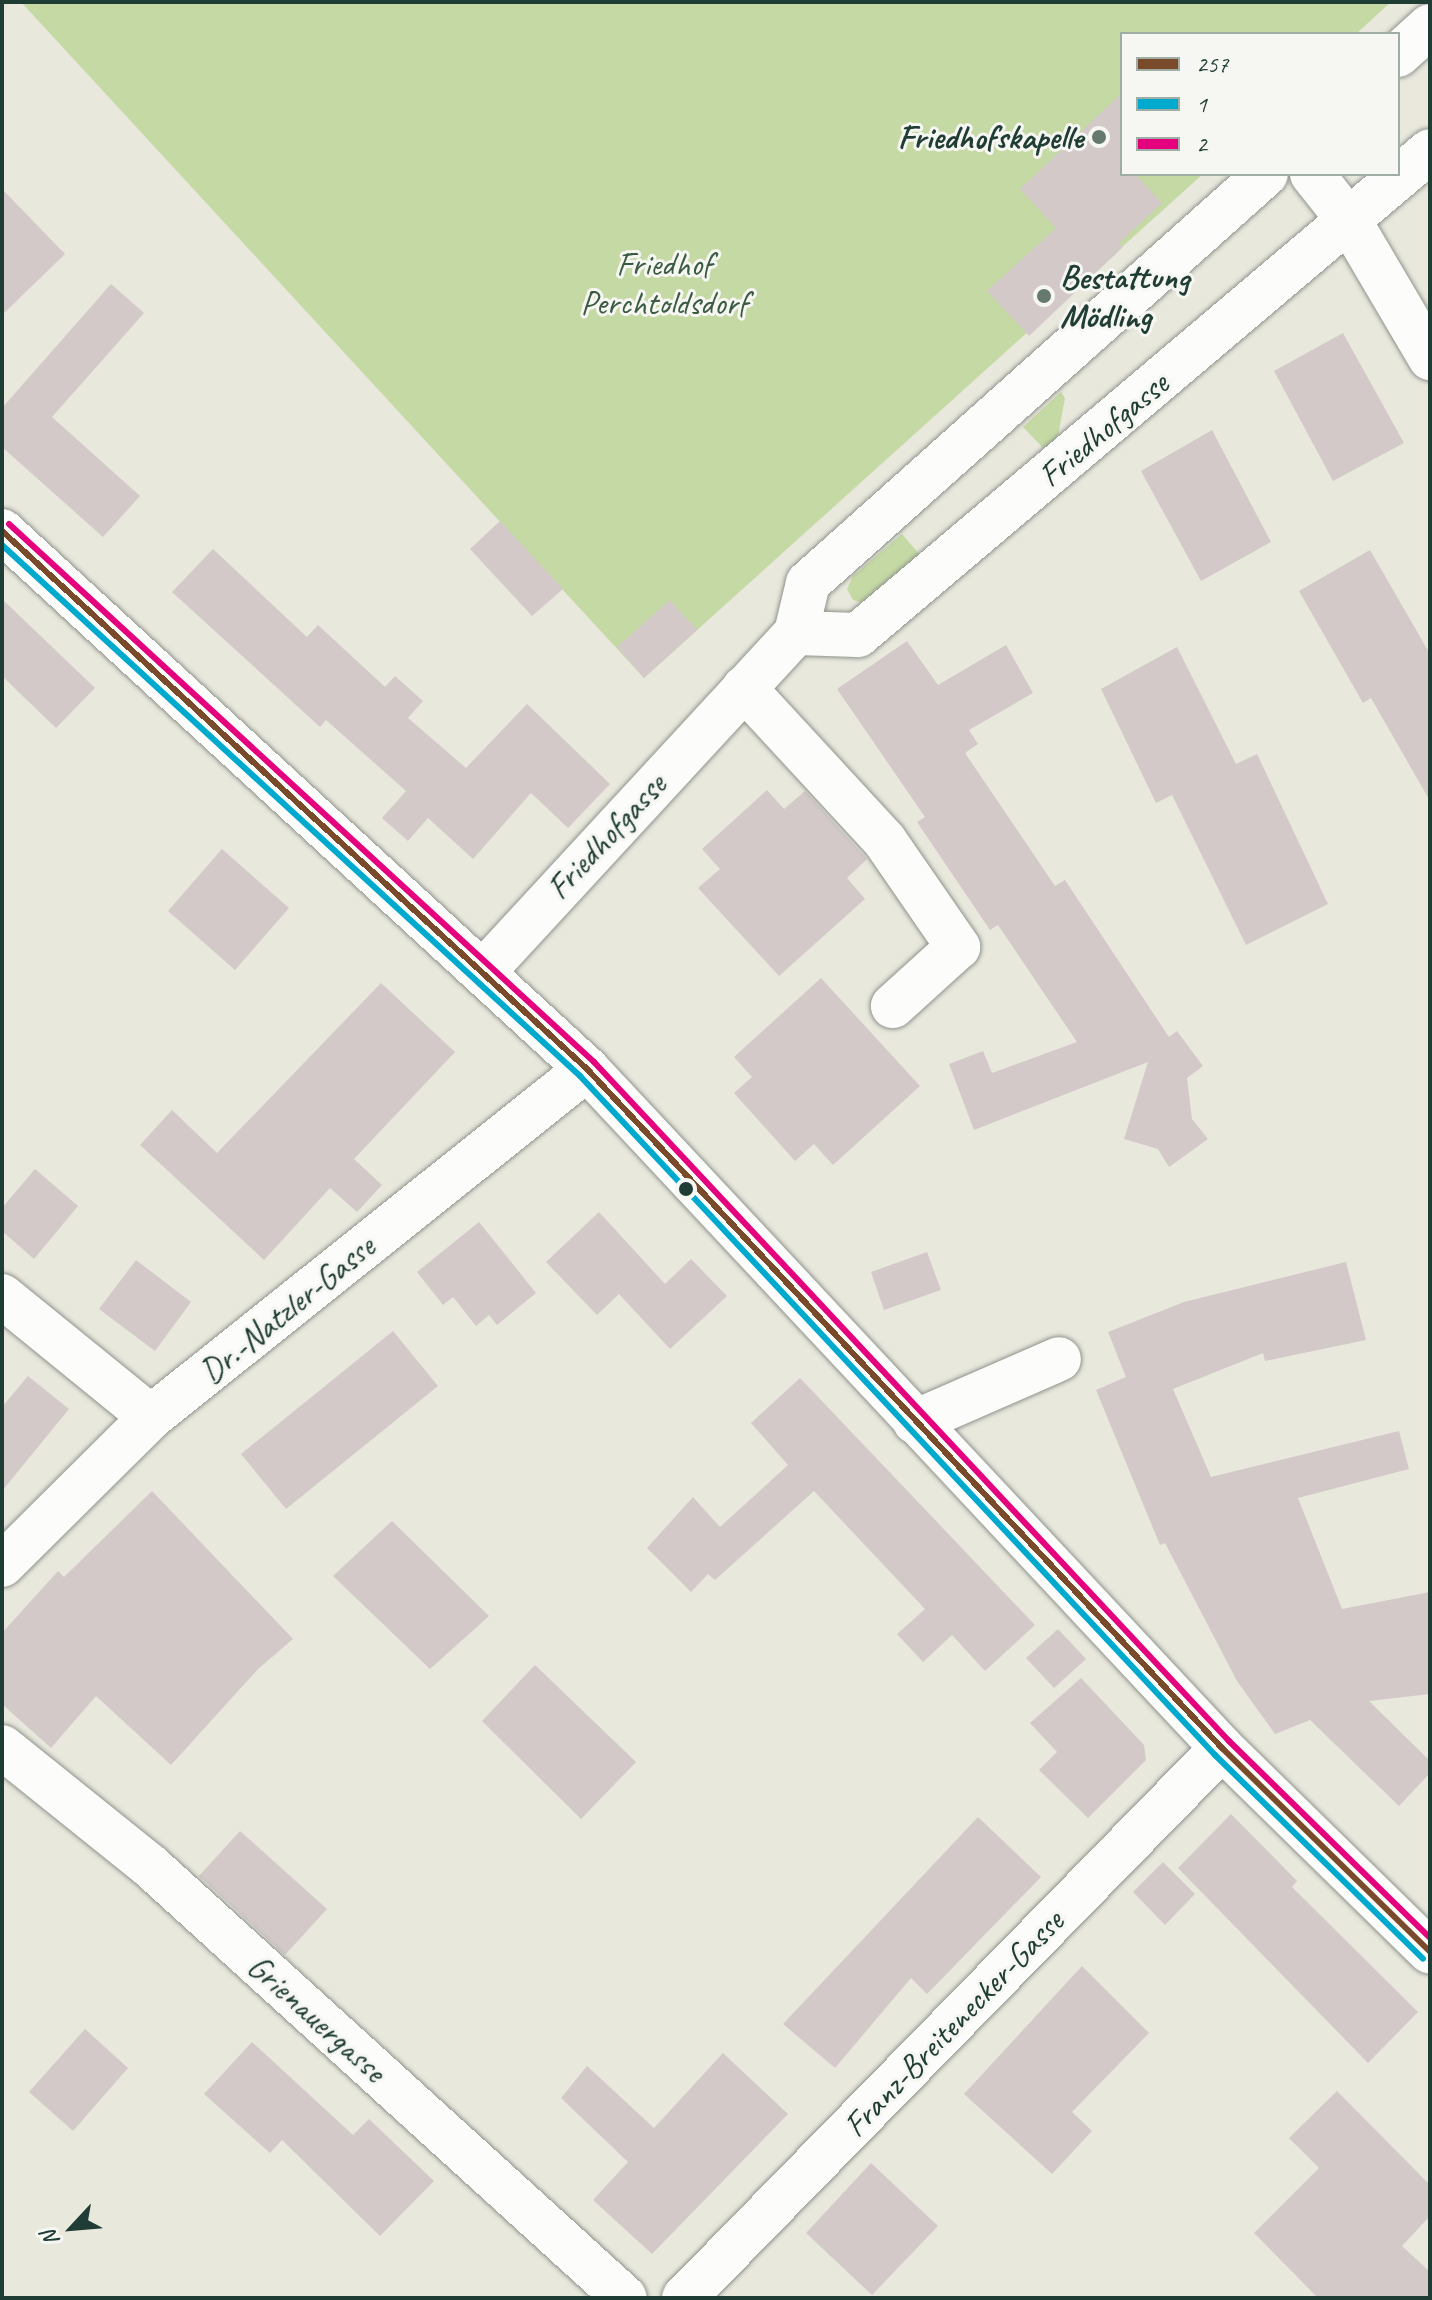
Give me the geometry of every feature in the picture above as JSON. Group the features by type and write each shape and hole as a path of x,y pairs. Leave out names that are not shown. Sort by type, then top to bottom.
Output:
{"street":[{"path":"1400,53 1430,26"},
{"name":"Friedhofgasse","path":"796,633 858,635 1350,222 1430,151"},
{"name":"Friedhofgasse","path":"484,971 796,633 808,583 1264,176"},
{"path":"1314,176 1350,222 1430,358"},
{"path":"2,531 484,971 587,1069 1222,1748 1430,1952"},
{"path":"744,688 885,841 958,947 893,1006"},
{"name":"Dr.-Natzler-Gasse","path":"2,1565 151,1417 587,1069"},
{"path":"2,1296 151,1417"},
{"path":"915,1422 1059,1359"},
{"name":"Grienauergasse","path":"2,1747 149,1865 625,2298"},
{"name":"Franz-Breitenecker-Gasse","path":"684,2298 1222,1748"}],"green space":[{"name":"Friedhof Perchtoldsdorf","path":"21,2 1391,2 1358,32 1120,32 1120,176 1201,176 644,678"},
{"path":"1061,392 1065,398 1055,452 1048,453 1023,427"},
{"path":"902,534 927,563 867,604 853,600 847,589 853,576"}],"building":[{"path":"1120,95 1120,176 1137,176 1162,203 1119,243 1123,247 1029,336 987,291 1056,228 1020,189"},
{"path":"2,189 65,254 2,315"},
{"path":"111,284 144,313 52,417 140,496 103,537 2,447 2,408"},
{"path":"1343,333 1404,443 1333,481 1274,371"},
{"path":"1212,430 1271,542 1201,581 1141,471"},
{"path":"500,521 563,589 532,616 470,549"},
{"path":"213,549 307,637 318,625 385,687 395,676 423,701 408,718 466,768 527,704 610,784 568,828 531,793 473,859 428,818 408,841 382,818 406,791 326,720 320,727 172,592"},
{"path":"1370,550 1430,654 1430,801 1371,698 1363,703 1299,591"},
{"path":"2,599 95,688 56,728 2,676"},
{"path":"670,600 697,630 644,678 617,647"},
{"path":"907,641 938,685 1006,645 1033,693 969,730 978,744 965,753 1055,886 1065,880 1169,1037 1177,1031 1203,1066 1187,1078 1192,1119 1208,1139 1169,1167 1158,1149 1124,1139 1148,1062 974,1130 949,1064 983,1051 992,1073 1077,1042 998,925 990,930 917,822 925,817 837,689"},
{"path":"1177,647 1236,764 1257,754 1328,904 1246,945 1172,795 1156,803 1101,689"},
{"path":"767,790 784,809 805,791 867,859 847,878 865,899 779,976 698,888 720,869 702,849"},
{"path":"222,849 289,908 235,970 168,911"},
{"path":"821,978 920,1086 833,1165 814,1144 795,1161 734,1093 752,1077 734,1057"},
{"path":"381,983 455,1052 354,1159 382,1185 357,1212 330,1188 264,1260 140,1145 172,1110 217,1153"},
{"path":"35,1169 78,1206 34,1259 2,1231 2,1208"},
{"path":"599,1212 665,1284 691,1259 727,1296 670,1349 619,1294 597,1315 546,1262"},
{"path":"479,1222 536,1293 497,1325 489,1315 476,1326 453,1297 443,1305 417,1272"},
{"path":"927,1252 941,1290 884,1310 871,1272"},
{"path":"136,1260 191,1302 155,1351 99,1309"},
{"path":"1346,1262 1366,1340 1265,1361 1263,1353 1173,1389 1211,1477 1399,1431 1409,1469 1298,1498 1342,1609 1430,1592 1430,1694 1369,1701 1430,1761 1430,1773 1399,1806 1310,1720 1275,1734 1237,1681 1165,1543 1160,1545 1096,1390 1126,1377 1108,1332 1184,1302"},
{"path":"393,1331 438,1386 286,1509 241,1454"},
{"path":"28,1376 69,1409 2,1491 2,1407"},
{"path":"800,1378 1035,1625 985,1671 952,1635 923,1662 897,1634 925,1609 814,1491 715,1580 708,1574 691,1592 647,1548 693,1497 720,1527 788,1465 751,1423"},
{"path":"152,1491 293,1639 258,1669 171,1765 96,1696 51,1748 2,1704 2,1633 58,1571 64,1577"},
{"path":"392,1521 489,1616 430,1669 333,1576"},
{"path":"1058,1629 1086,1659 1054,1688 1026,1658"},
{"path":"535,1665 636,1762 581,1819 482,1721"},
{"path":"1081,1678 1144,1745 1146,1760 1088,1818 1039,1770 1057,1752 1030,1723"},
{"path":"1231,1814 1297,1881 1292,1887 1418,2012 1368,2063 1178,1868"},
{"path":"978,1817 1041,1877 927,1994 911,1978 835,2068 783,2024"},
{"path":"240,1831 327,1909 285,1955 199,1876"},
{"path":"1163,1862 1195,1894 1165,1925 1133,1892"},
{"path":"1082,1966 1149,2033 1072,2112 1092,2131 1052,2174 964,2094"},
{"path":"85,2029 128,2068 73,2131 29,2092"},
{"path":"252,2042 353,2135 369,2119 434,2181 380,2236 282,2140 270,2153 204,2094"},
{"path":"723,2053 788,2114 652,2254 593,2200 628,2162 561,2098 587,2066 654,2128"},
{"path":"1337,2091 1430,2185 1430,2216 1402,2246 1430,2272 1430,2298 1318,2298 1254,2233 1319,2168 1289,2138"},
{"path":"871,2163 938,2226 872,2295 806,2233"}],"transit line":[{"name":"2","path":"9,524 594,1062 1229,1741 1430,1938"},
{"name":"257","path":"2,531 587,1069 1222,1748 1430,1952"},
{"name":"1","path":"2,545 580,1076 1215,1755 1423,1959"}],"place":[{"name":"Friedhofskapelle","path":"1099,137"},
{"name":"Bestattung Mödling","path":"1044,296"}]}
